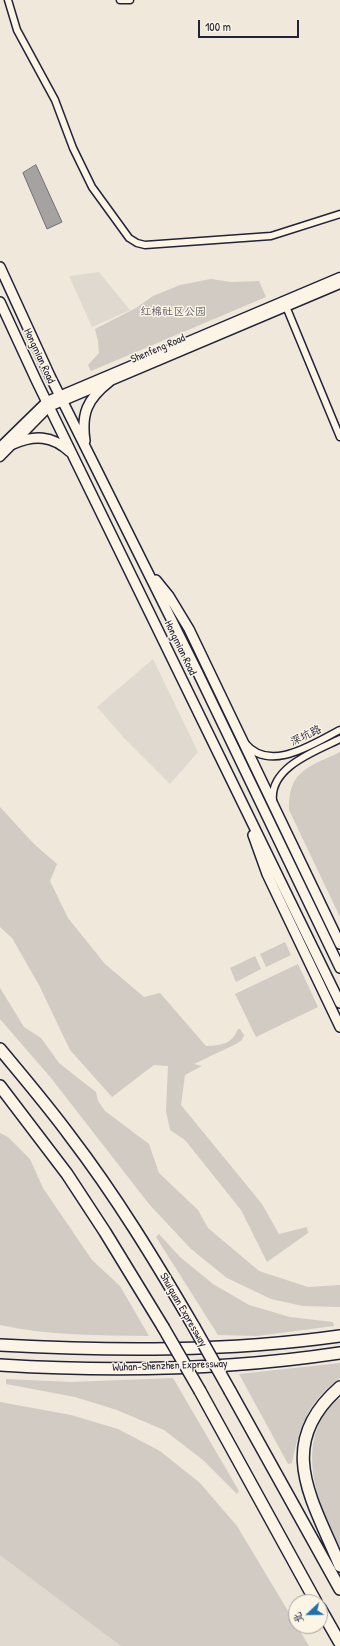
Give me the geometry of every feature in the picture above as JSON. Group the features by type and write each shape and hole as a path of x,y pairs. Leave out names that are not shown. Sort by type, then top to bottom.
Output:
{"highway":[{"name":"Shuiguan Expressway","path":"0,1049 71,1137 113,1196 194,1327 340,1589"},
{"path":"0,1086 67,1174 106,1232 200,1391 312,1594"},
{"name":"Wuhan-Shenzhen Expressway","path":"0,1345 164,1349 242,1347 340,1336"},
{"name":"Wuhan-Shenzhen Expressway","path":"0,1365 100,1368 174,1368 250,1363 340,1353"},
{"path":"340,1387 318,1409 309,1426 303,1460 305,1481 312,1503 340,1566"},
{"path":"328,1622 340,1643"}],"main road":[{"name":"Hongmian Road","path":"0,267 61,398 198,673 340,968"},
{"name":"Hongmian Road","path":"0,302 48,404 340,1003"},
{"path":"90,455 85,440 83,426 85,412 97,391 109,382"},
{"path":"12,444 24,439 36,437 46,438 64,446 73,455"},
{"path":"145,566 169,596 183,618 340,944"},
{"path":"246,809 267,874 340,1027"}],"street":[{"path":"8,0 16,30 55,100 73,148 92,187 129,238 137,243 145,245 270,236 340,214"},
{"path":"120,0 130,0"},
{"name":"Shenfeng Road","path":"61,398 109,382 285,304 340,277"},
{"name":"Shenfeng Road","path":"0,446 48,404 285,304 340,284"},
{"path":"285,304 340,437"},
{"name":"Shenfeng Road","path":"0,457 48,404"},
{"name":"深坑路","path":"240,736 247,745 255,751 276,757 296,753 340,730"},
{"name":"深坑路","path":"273,805 272,796 274,788 284,771 299,760 340,739"}],"shaded area":[{"path":"36,165 62,222 47,229 23,173"},
{"path":"99,272 130,310 92,327 69,276"},
{"path":"153,659 198,752 170,784 125,739 97,707"},
{"path":"0,1550 129,1646 0,1646"}],"green space":[{"name":"红棉社区公园","path":"211,279 231,282 259,281 266,297 91,371 88,365 99,353 95,329 136,308 153,296 180,285"},
{"path":"340,752 340,917 289,810 292,786 302,772 310,766"},
{"path":"0,807 34,844 57,864 50,881 68,918 105,964 144,997 160,993 206,1046 217,1045 229,1041 238,1029 240,1029 244,1035 242,1040 236,1044 194,1064 202,1066 185,1075 181,1105 262,1204 279,1234 307,1227 308,1233 267,1262 241,1210 185,1140 170,1130 166,1111 168,1066 154,1065 112,1097 70,1050 39,985 12,938 0,927"},
{"path":"285,942 291,955 266,967 260,954"},
{"path":"255,956 261,969 236,982 230,968"},
{"path":"298,964 318,1007 256,1037 235,994"},
{"path":"0,988 24,1027 41,1038 59,1063 96,1092 98,1101 105,1111 149,1144 159,1173 198,1210 208,1228 259,1271 308,1287 340,1285 340,1307 303,1306 271,1299 227,1278 191,1249 149,1204 51,1078 0,1019"},
{"path":"0,1133 8,1137 30,1159 43,1188 92,1260 120,1286 149,1336 55,1333 18,1329 0,1325"},
{"path":"159,1234 180,1257 213,1284 249,1305 290,1317 333,1322 334,1326 257,1336 218,1335 156,1237"},
{"path":"340,1363 340,1378 320,1396 312,1406 298,1437 292,1463 288,1464 239,1374"},
{"path":"173,1378 239,1491 237,1494 203,1460 164,1430 117,1410 75,1397 6,1384 6,1379 71,1382"},
{"path":"340,1398 340,1550 332,1534 319,1498 314,1479 312,1460 314,1442 319,1424 330,1407"},
{"path":"0,1402 71,1415 118,1429 160,1451 200,1483 237,1526 288,1611 288,1634 302,1634 309,1646 121,1646 0,1555"}]}
